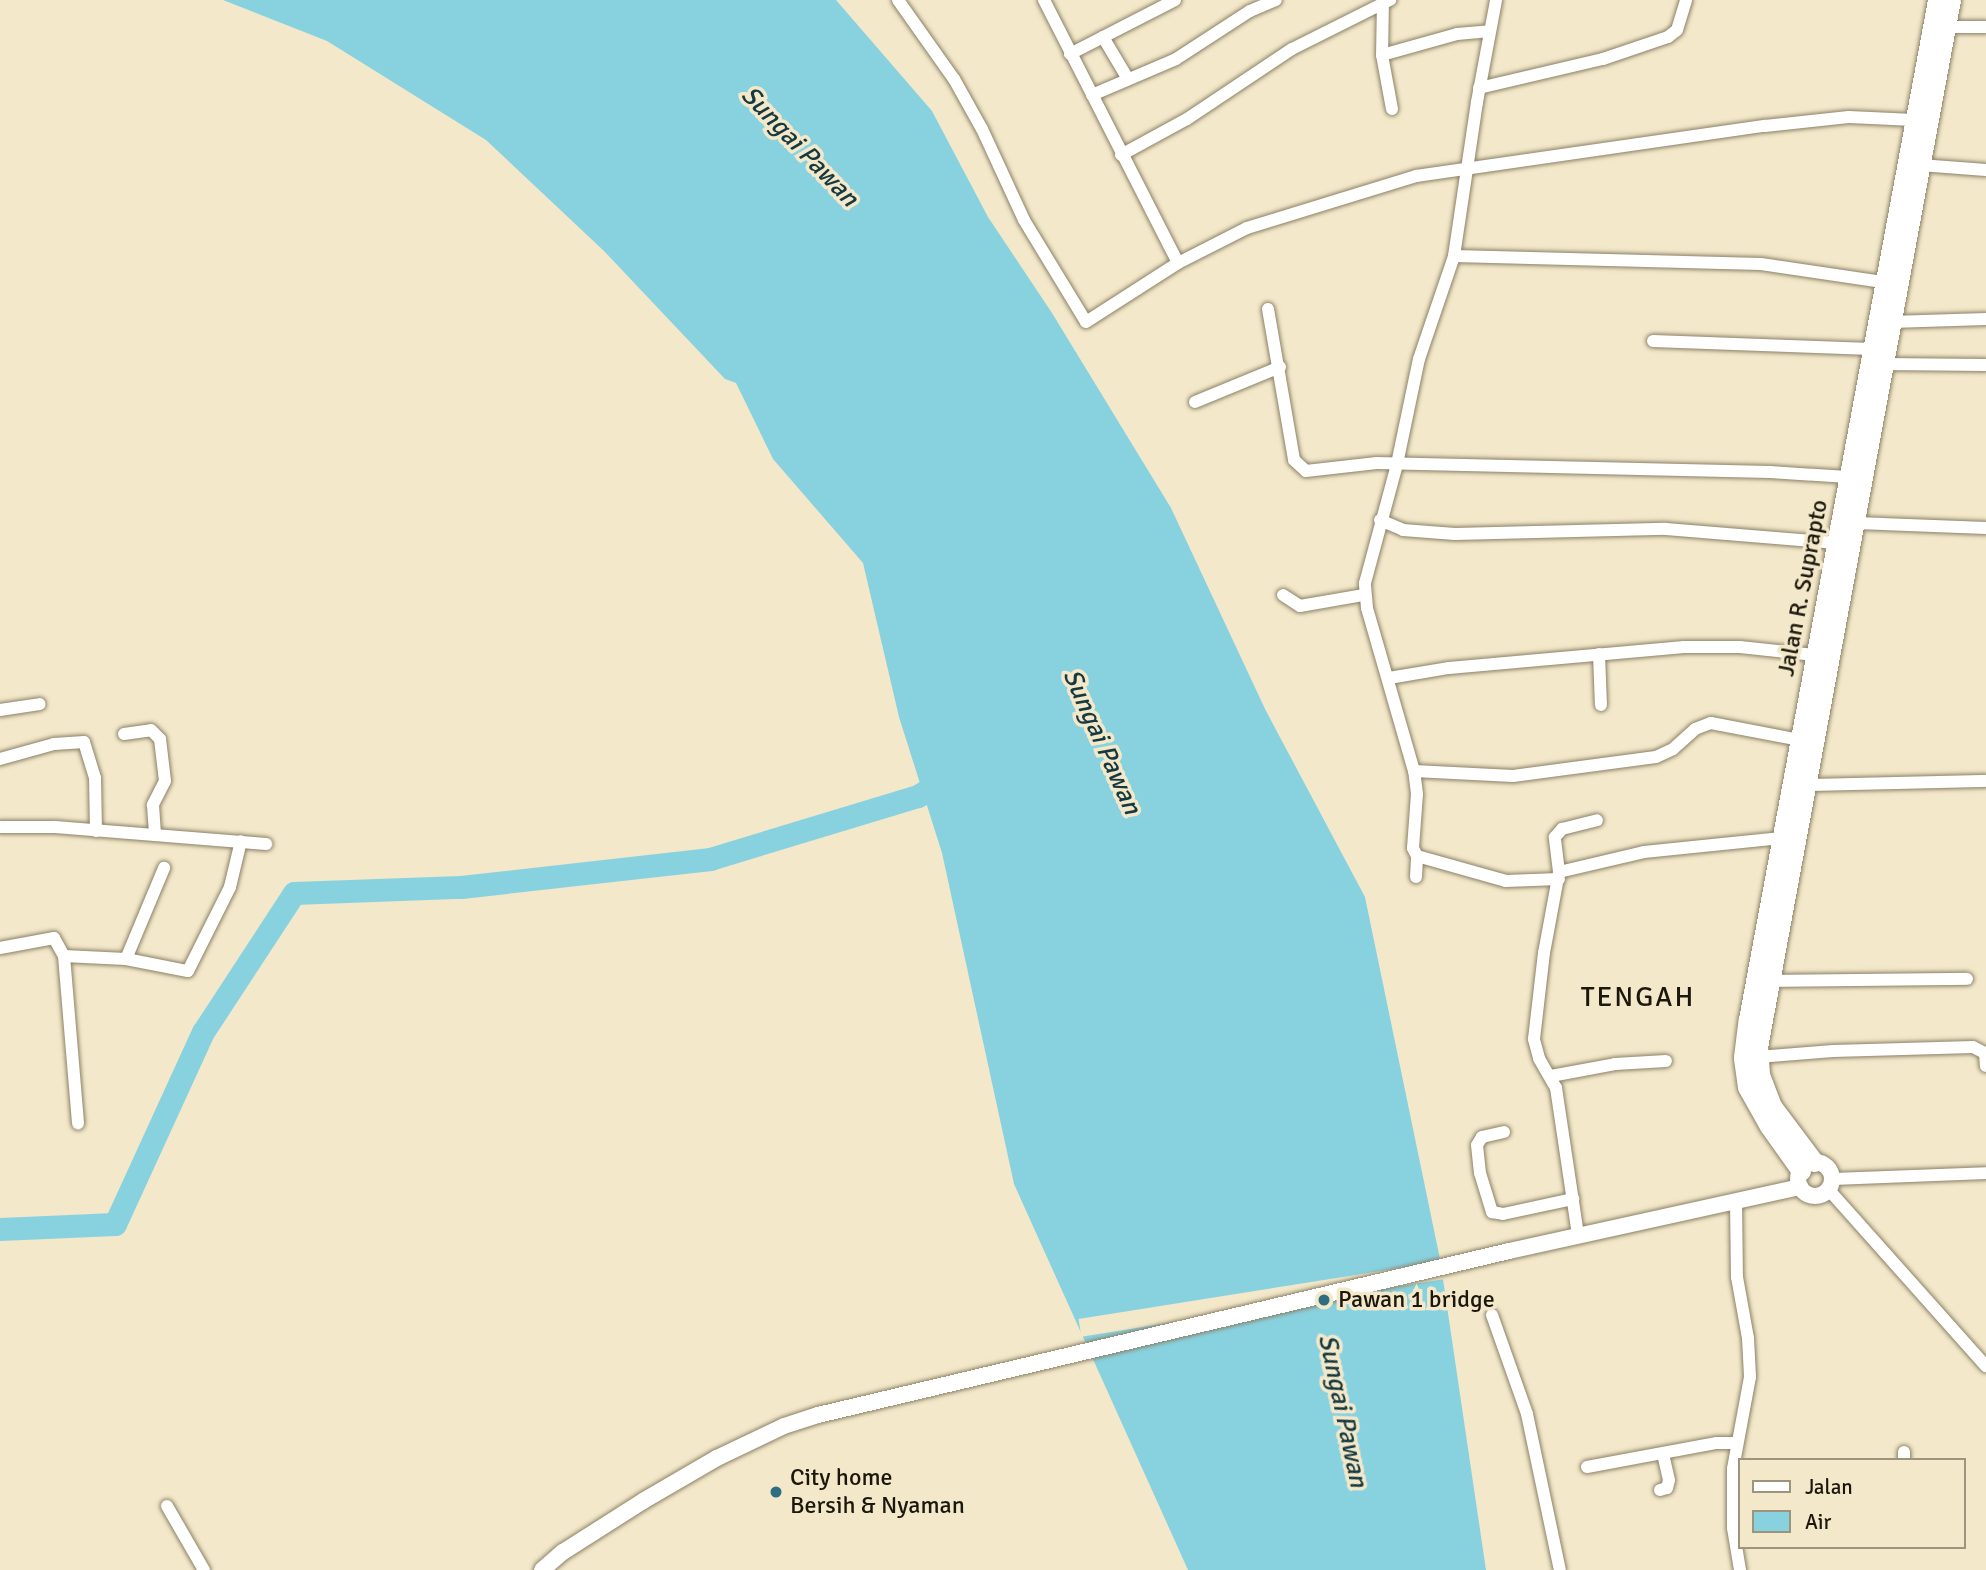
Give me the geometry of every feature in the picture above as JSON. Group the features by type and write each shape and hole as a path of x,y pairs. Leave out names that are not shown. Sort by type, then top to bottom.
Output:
{"highway":[{"name":"Jalan R. Suprapto","path":"1805,1173 1754,1102 1747,1087 1743,1057 1800,740 1818,678 1855,523 1884,282 1937,0"},
{"name":"Jalan R. Suprapto","path":"1805,1173 1772,1106 1762,1081 1758,1057 1769,981 1805,785 1818,678 1815,655 1849,477 1875,367 1891,322 1951,0"}],"main road":[{"path":"542,1570 563,1552 643,1501 748,1442 784,1426 854,1406 1736,1200 1825,1165 1831,1185 1813,1196 1805,1173"}],"street":[{"path":"898,0 970,106 1024,220 1082,321 1087,322 1178,263 1247,229 1393,182 1804,121 1849,117 1914,120"},
{"path":"1044,0 1178,263"},
{"path":"1070,54 1175,0"},
{"path":"1092,95 1176,59 1251,11 1276,0"},
{"path":"1496,0 1479,88 1454,256 1419,359 1397,464 1370,558 1364,594 1414,771 1417,806 1413,851 1417,856 1506,881 1559,876 1644,852 1781,838"},
{"path":"1479,88 1603,59 1668,37 1677,30 1686,0"},
{"path":"1121,155 1186,119 1292,49 1385,1"},
{"path":"1385,1 1382,55 1392,109"},
{"path":"1946,27 1986,27"},
{"path":"1382,55 1447,36 1490,31"},
{"path":"1103,37 1128,79"},
{"path":"1920,165 1986,170"},
{"path":"1454,256 1761,264 1884,282"},
{"path":"1268,309 1294,460 1301,469 1397,464 1770,472 1849,477"},
{"path":"1891,322 1986,318"},
{"path":"1653,341 1875,367 1986,365"},
{"path":"1195,402 1280,367"},
{"path":"1380,520 1403,530 1466,535 1666,529 1836,542"},
{"path":"1855,523 1986,528"},
{"path":"1283,595 1300,606 1364,594"},
{"path":"1388,678 1449,668 1711,646 1815,655"},
{"path":"1599,654 1601,705"},
{"path":"0,710 40,704"},
{"path":"1414,771 1513,776 1656,757 1673,749 1696,729 1711,723 1800,740"},
{"path":"124,734 151,730 160,739 165,781 153,805 155,835"},
{"path":"0,759 66,741 84,742 95,778 96,831"},
{"path":"1805,785 1986,781"},
{"path":"1578,1235 1556,1088 1539,1058 1534,1039 1544,953 1559,876 1556,834 1562,829 1597,820"},
{"path":"0,827 31,826 266,844"},
{"path":"64,956 125,958 159,968 190,970 230,887 241,841"},
{"path":"1416,877 1417,856"},
{"path":"125,958 164,868"},
{"path":"0,948 18,947 54,938 64,956 78,1123"},
{"path":"1769,981 1967,979"},
{"path":"1758,1057 1833,1051 1973,1047 1985,1053 1986,1066"},
{"path":"1550,1076 1615,1064 1666,1061"},
{"path":"1503,1132 1482,1137 1477,1145 1480,1173 1492,1212 1503,1214 1573,1199"},
{"path":"1831,1185 1986,1173"},
{"path":"1831,1185 1986,1366"},
{"path":"1736,1200 1737,1277 1748,1338 1750,1377 1737,1443 1732,1490 1740,1570"},
{"path":"1492,1315 1527,1414 1560,1570"},
{"path":"1587,1467 1717,1443 1737,1443"},
{"path":"1660,1490 1667,1488 1669,1480 1663,1454"},
{"path":"167,1506 204,1570"}],"water":[{"name":"Sungai Pawan","path":"223,0 836,0 932,111 988,217 1052,313 1171,508 1266,711 1365,897 1440,1259 1486,1570 1188,1570 1014,1184 942,853 899,717 863,563 773,459 736,383 725,379 604,251 486,140 327,41"}],"pier":[{"path":"1444,1261 1447,1279 1081,1337 1079,1319"}],"waterway":[{"path":"0,1229 115,1224 203,1032 294,893 461,887 710,859 918,796 947,777"}],"place":[{"name":"Pawan 1 bridge","path":"1324,1300"},
{"name":"City home Bersih & Nyaman","path":"776,1492"}],"district":[{"name":"TENGAH","path":"1638,997"}]}
